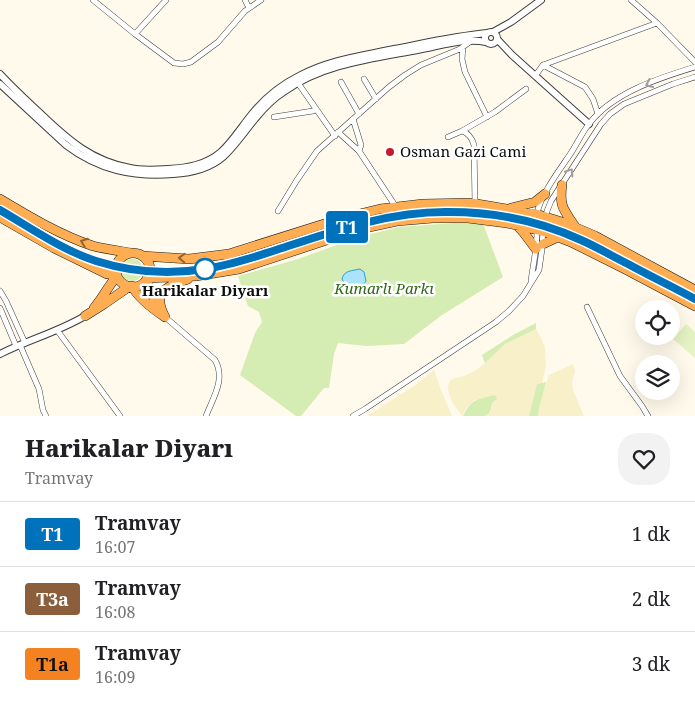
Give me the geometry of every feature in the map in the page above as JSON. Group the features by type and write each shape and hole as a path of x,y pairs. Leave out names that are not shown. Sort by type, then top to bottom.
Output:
{"highway":[{"path":"562,185 560,197 562,207 576,228"},
{"path":"507,209 535,202 545,194"},
{"path":"0,199 42,225 94,246 142,256 189,259 229,254 342,218 380,209 423,204 475,203 536,214 565,223 595,236 695,290"},
{"path":"0,217 63,253 107,274 117,275"},
{"path":"146,279 196,276 239,269 360,229 397,221 468,218 516,224 540,230 627,270 695,306"},
{"path":"516,224 539,246 558,237"},
{"path":"131,253 120,259 116,267 117,275 123,284 131,286 145,302 165,317"},
{"path":"84,316 131,286 141,284 146,279 149,266 142,256"},
{"path":"84,316 98,304 109,284 117,275"},
{"path":"165,317 160,301 164,290 167,287 196,276"},
{"path":"146,279 156,304 165,317"}],"street":[{"path":"93,0 174,63 182,64 188,63 218,42 249,8 261,0"},
{"path":"135,34 166,0"},
{"path":"245,0 249,8"},
{"path":"512,55 489,43 485,36 511,22 541,0"},
{"path":"631,0 695,62"},
{"path":"535,76 543,65 657,24"},
{"path":"0,74 53,126 80,148 95,157 132,169 149,170 189,167 201,164 221,152 259,105 313,69 342,59 448,38 490,32 496,35 497,39 512,55 589,124 595,132"},
{"path":"0,84 77,154 92,162 109,169 134,174 155,175 194,172 216,162 228,152 256,118 287,86 341,66 444,45 472,41 489,43 495,42 497,39"},
{"path":"278,211 317,151 389,87 413,70 472,41"},
{"path":"463,47 464,72 487,117"},
{"path":"543,65 585,88 593,99 598,114"},
{"path":"353,416 503,317 522,296 531,281 532,268 539,246 540,230 536,214 556,175 589,124 611,102 625,94 659,79 695,67"},
{"path":"540,230 551,201 595,132 610,114 624,104 695,77"},
{"path":"364,79 376,99"},
{"path":"342,82 359,114"},
{"path":"298,83 336,134 359,151 396,207"},
{"path":"448,138 496,112 526,89"},
{"path":"274,117 316,109"},
{"path":"354,119 361,145 359,151"},
{"path":"462,131 470,136 474,145 475,203"},
{"path":"0,291 6,301 20,345"},
{"path":"587,307 620,376 648,416"},
{"path":"0,308 20,345 39,389 46,416"},
{"path":"0,354 58,330 84,316"},
{"path":"165,317 216,360 219,366 220,380 206,416"},
{"path":"58,330 120,416"}],"shaded area":[{"path":"536,329 545,348 546,366 542,383 537,384 529,416 485,416 489,414 496,399 484,398 475,400 467,407 462,416 452,402 448,390 449,382 452,379 475,371 505,344"},
{"path":"573,364 575,371 572,382 573,390 584,416 538,416 549,375"},
{"path":"434,370 452,416 367,416 417,384"}],"green space":[{"name":"Kumarlı Parkı","path":"482,221 503,277 442,315 404,344 366,346 338,343 334,354 329,388 324,388 301,416 296,416 240,375 255,333 262,322 259,312 248,306 238,276 298,259 359,237 399,227"},
{"path":"132,259 140,262 143,270 140,278 132,281 124,278 121,270 124,262"},
{"path":"536,323 536,329 505,344 485,363 482,355"},
{"path":"686,324 695,332 695,358 680,345 680,331"},
{"path":"546,382 538,416 529,416 537,384"},
{"path":"495,395 497,399 493,402 487,415 463,416 472,403"}],"water":[{"path":"360,269 364,272 366,281 364,284 350,287 345,285 342,279 343,276 349,271"}],"tram line":[{"path":"0,207 64,243 97,258 133,267 161,270 187,269 239,259 341,225 384,215 442,209 494,212 530,219 588,240 695,296"},
{"name":"T1","path":"0,210 72,252 116,267 161,272 185,272 235,263 347,227 388,217 436,212 488,214 536,224 572,236 695,299"}],"place":[{"name":"Osman Gazi Cami","path":"390,152"},
{"name":"Harikalar Diyarı","path":"205,269"}]}
